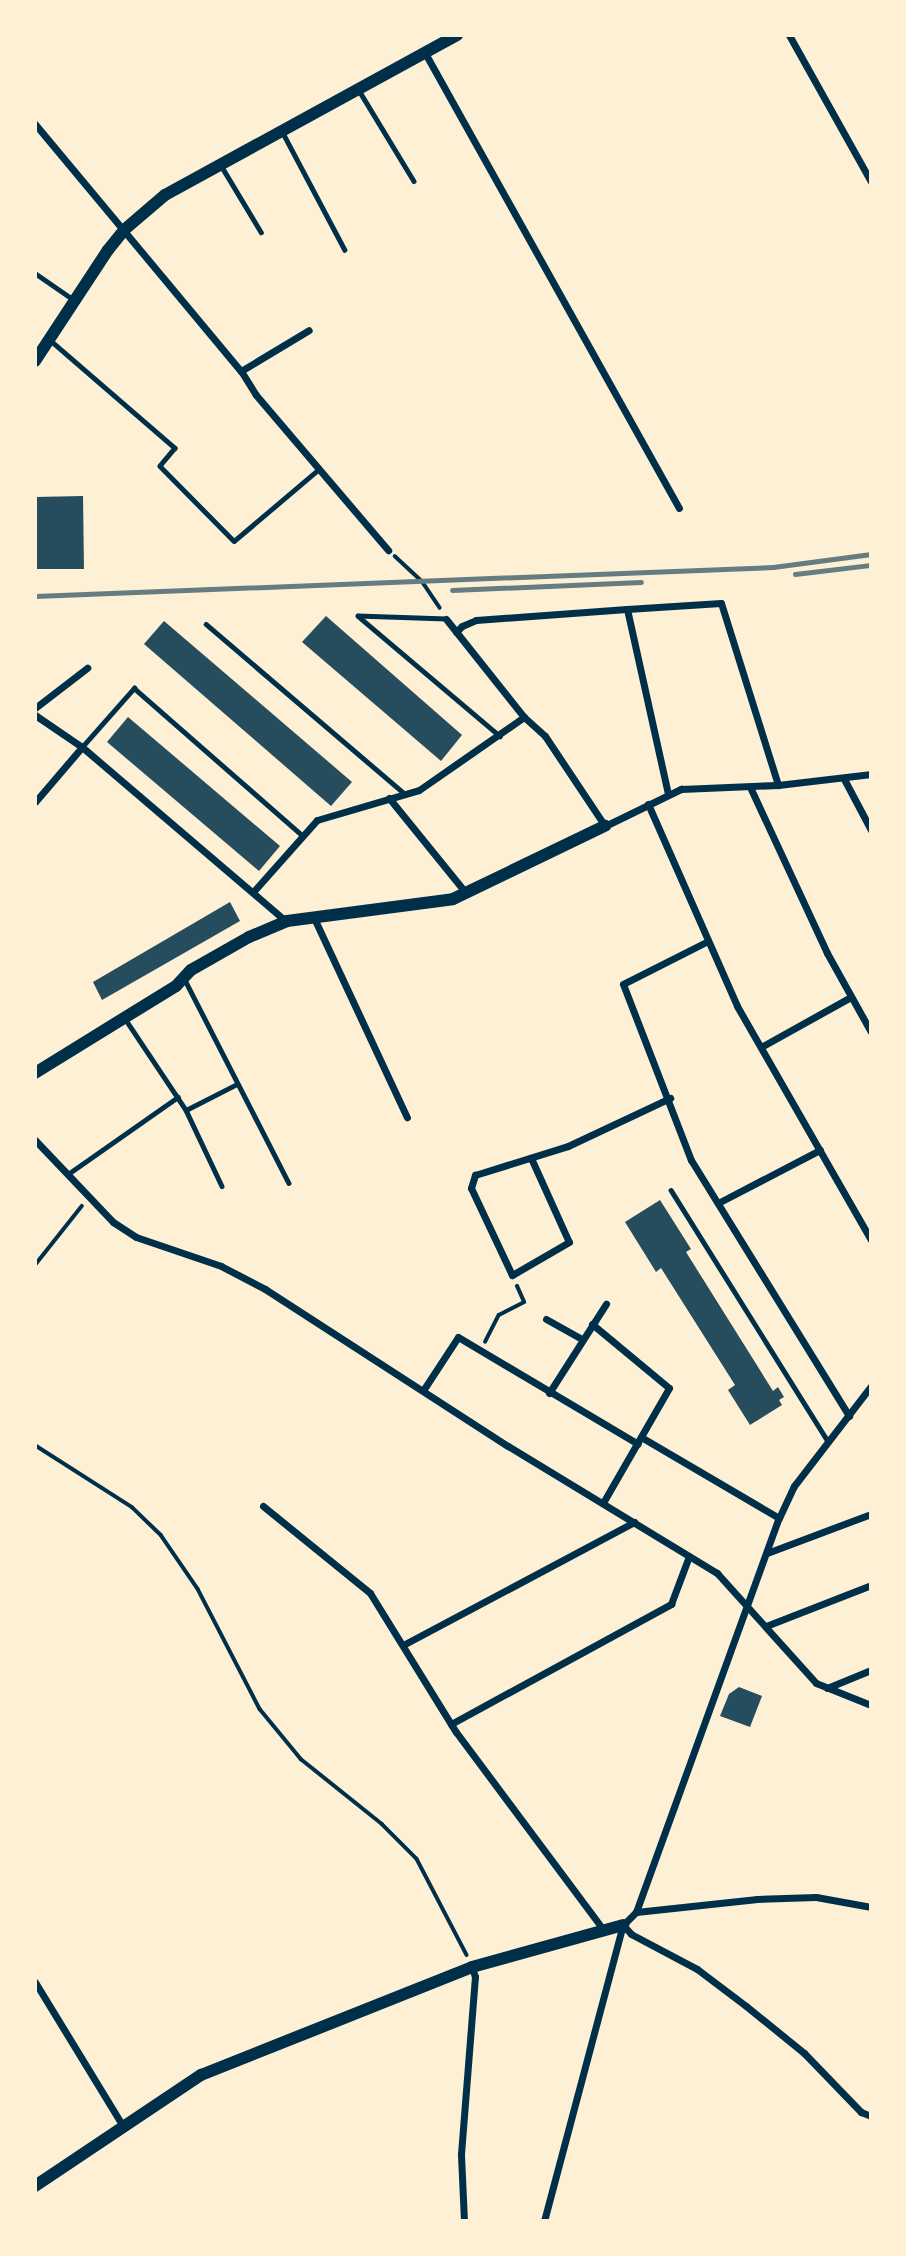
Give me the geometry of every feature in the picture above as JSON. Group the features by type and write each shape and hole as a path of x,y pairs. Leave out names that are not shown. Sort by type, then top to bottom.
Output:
{"street":[{"path":"35,360 124,230 165,195 457,35"},
{"path":"789,35 871,182"},
{"path":"425,52 679,508"},
{"path":"37,128 241,371 256,395 388,550"},
{"path":"241,371 309,330"},
{"path":"456,632 476,620 721,603 778,786"},
{"path":"627,608 667,794"},
{"path":"446,619 524,717 545,736 605,826"},
{"path":"35,708 86,668"},
{"path":"35,715 82,747 287,921"},
{"path":"253,892 317,820 419,790 524,717"},
{"path":"35,802 82,747"},
{"path":"35,1073 123,1016 176,986 191,970 249,937 287,921 453,899 681,789 778,786 871,774"},
{"path":"844,779 871,830"},
{"path":"750,787 851,997 871,1032"},
{"path":"389,798 466,893"},
{"path":"648,804 737,1006 871,1240"},
{"path":"314,918 407,1117"},
{"path":"708,941 623,984 670,1098 691,1160 849,1416"},
{"path":"761,1047 851,997"},
{"path":"531,1158 569,1242 512,1275 471,1188 475,1175 568,1146 670,1098"},
{"path":"35,1140 113,1222 136,1237 221,1266 265,1289 424,1389 508,1446 717,1573 748,1604 803,1672 827,1688 871,1705"},
{"path":"718,1203 820,1150"},
{"path":"549,1393 606,1304"},
{"path":"546,1319 582,1339"},
{"path":"592,1324 668,1388 603,1503"},
{"path":"424,1389 458,1337 549,1393 779,1518"},
{"path":"544,2221 623,1925 636,1912 779,1518 794,1486 871,1386"},
{"path":"263,1506 370,1592 451,1724 603,1929"},
{"path":"767,1553 871,1514"},
{"path":"402,1645 634,1522"},
{"path":"451,1724 671,1604 689,1556"},
{"path":"766,1626 871,1585"},
{"path":"827,1688 871,1670"},
{"path":"636,1912 757,1899 816,1897 871,1907"},
{"path":"35,2186 201,2075 472,1967 623,1925"},
{"path":"623,1925 631,1934 697,1969 746,2006 804,2053 861,2112 871,2116"},
{"path":"464,2221 461,2154 475,1977 472,1967"},
{"path":"35,1982 124,2128"}],"lane":[{"path":"358,89 414,181"},
{"path":"282,131 345,250"},
{"path":"220,164 261,232"},
{"path":"35,273 74,300"},
{"path":"49,340 175,448 160,467 234,541 318,469"},
{"path":"446,619 358,616 500,736"},
{"path":"206,624 404,794"},
{"path":"82,747 134,688 303,836"},
{"path":"184,978 289,1183"},
{"path":"123,1016 186,1110 222,1185"},
{"path":"186,1110 237,1084"},
{"path":"68,1174 178,1097"},
{"path":"671,1189 829,1443"}],"path":[{"path":"388,550 422,581 446,619"},
{"path":"35,1265 88,1198"},
{"path":"481,1350 499,1315 524,1302 512,1275"},
{"path":"35,1445 132,1507 160,1535 198,1588 260,1709 300,1759 382,1824 417,1859 472,1967"}],"building":[{"path":"83,496 84,569 35,569 35,497"},
{"path":"326,616 462,735 441,761 302,642"},
{"path":"164,621 352,782 331,806 144,644"},
{"path":"128,717 280,846 259,871 107,742"},
{"path":"230,902 240,921 102,1000 93,982"},
{"path":"660,1200 691,1249 686,1252 773,1391 778,1387 784,1397 779,1400 782,1405 750,1425 728,1390 735,1385 661,1268 656,1272 625,1222"},
{"path":"739,1687 762,1696 750,1727 720,1716 729,1694"}],"railway":[{"path":"35,596 773,567 871,554"},
{"path":"795,574 871,565"},
{"path":"452,590 641,582"}]}
